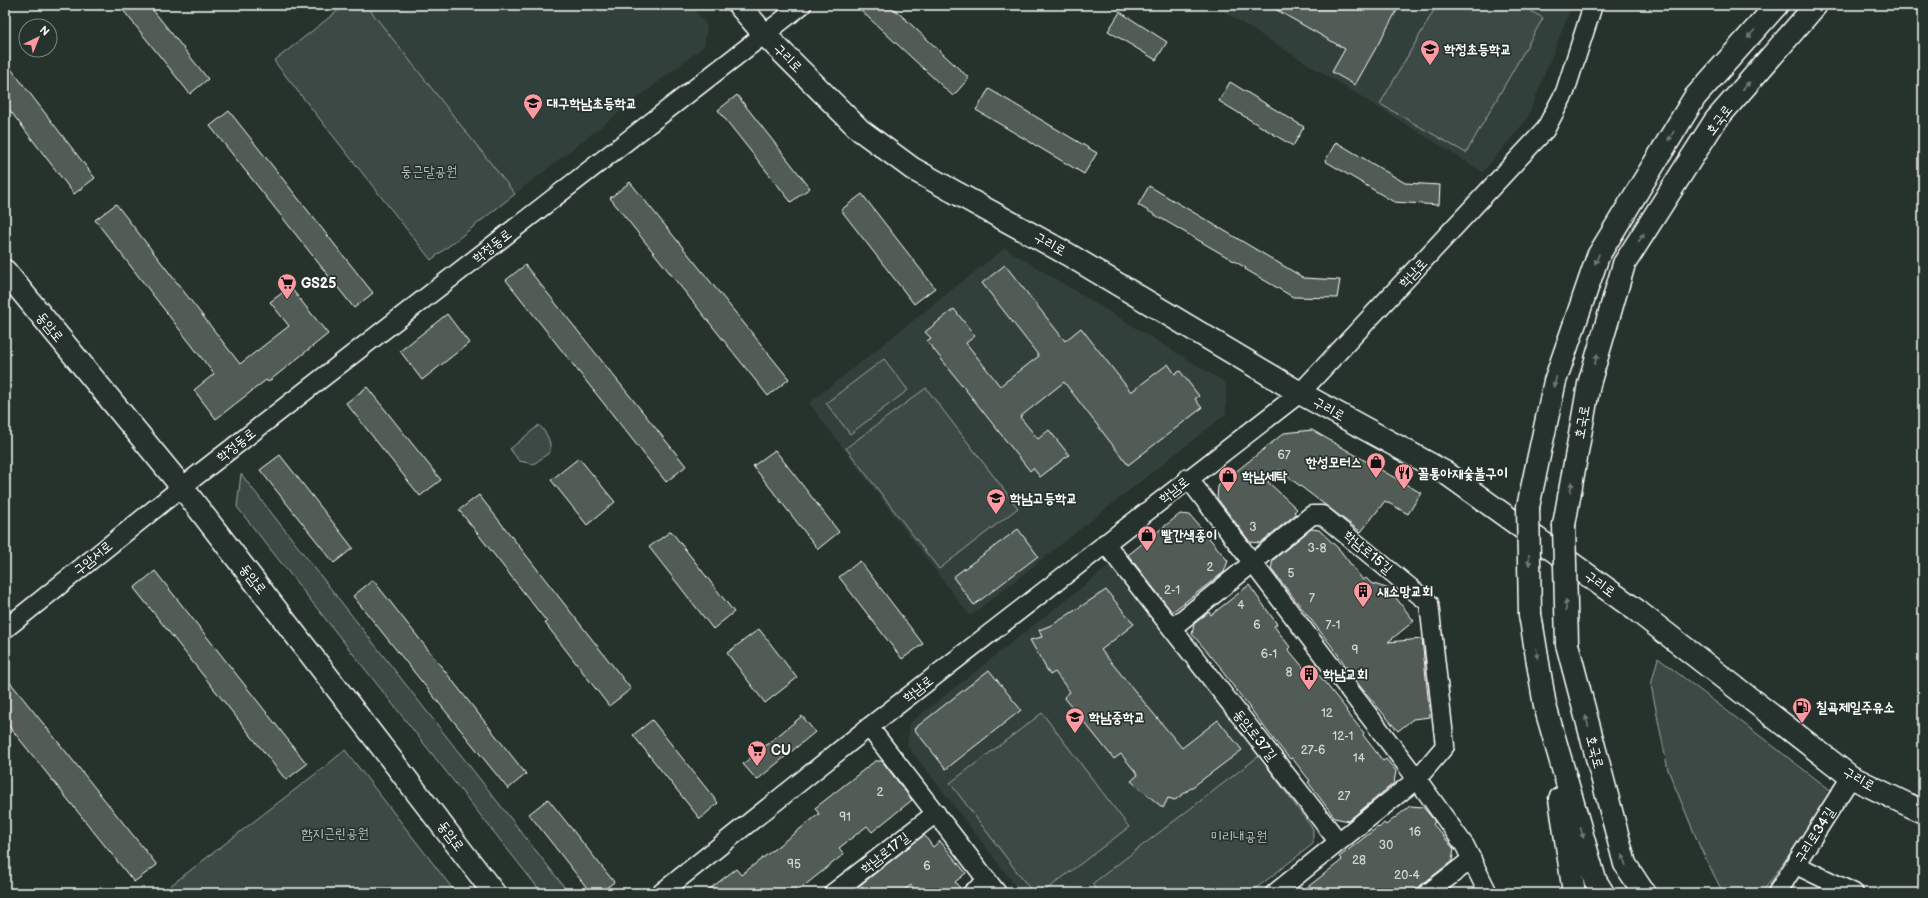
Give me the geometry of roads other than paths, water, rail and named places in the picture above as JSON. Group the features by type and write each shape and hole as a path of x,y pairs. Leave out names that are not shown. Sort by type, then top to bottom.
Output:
{"main road":[{"name":"구리로","path":"739,5 764,34 860,130 913,169 1069,255 1300,393 1446,473 1636,610 1852,777 1923,812"},
{"path":"1574,893 1530,614 1528,507 1555,381 1598,256 1695,96 1777,5"},
{"name":"호국로","path":"1644,893 1625,864 1567,644 1564,525 1589,384 1624,264 1715,121 1816,5"},
{"name":"동암로","path":"5,271 182,487 494,893"},
{"path":"1545,706 1595,880 1603,893"}],"street":[{"name":"학정동로","path":"182,487 802,5"},
{"name":"학남로","path":"660,893 869,727 1188,478 1300,393 1545,130 1565,92 1593,5"},
{"path":"1188,478 1417,779 1465,846 1488,893"},
{"name":"구암서로","path":"5,629 182,487"},
{"name":"학남로15길","path":"1172,628 1312,515 1322,515 1429,603 1445,746 1417,779"},
{"name":"동암로37길","path":"1105,543 1338,841"},
{"path":"869,727 993,887 972,893"},
{"name":"구리로34길","path":"1777,893 1852,777"},
{"path":"1275,893 1417,779"},
{"name":"학남로17길","path":"833,893 936,813"},
{"path":"1428,893 1472,859"},
{"path":"1796,865 1854,893"}],"place":[{"name":"학정초등학교","path":"1430,66"},
{"name":"대구학남초등학교","path":"533,120"},
{"name":"GS25","path":"287,300"},
{"name":"한성모터스","path":"1376,479"},
{"name":"꼴통아재숯불구이","path":"1404,490"},
{"name":"학남세탁","path":"1228,493"},
{"name":"학남고등학교","path":"996,515"},
{"name":"빨간색종이","path":"1147,552"},
{"name":"새소망교회","path":"1363,608"},
{"name":"학남교회","path":"1309,691"},
{"name":"칠곡제일주유소","path":"1802,724"},
{"name":"학남중학교","path":"1075,734"},
{"name":"CU","path":"757,767"}],"park label":[{"name":"둥근달공원","path":"429,171"},
{"name":"함지근린공원","path":"335,833"},
{"name":"미리내공원","path":"1239,836"}]}
